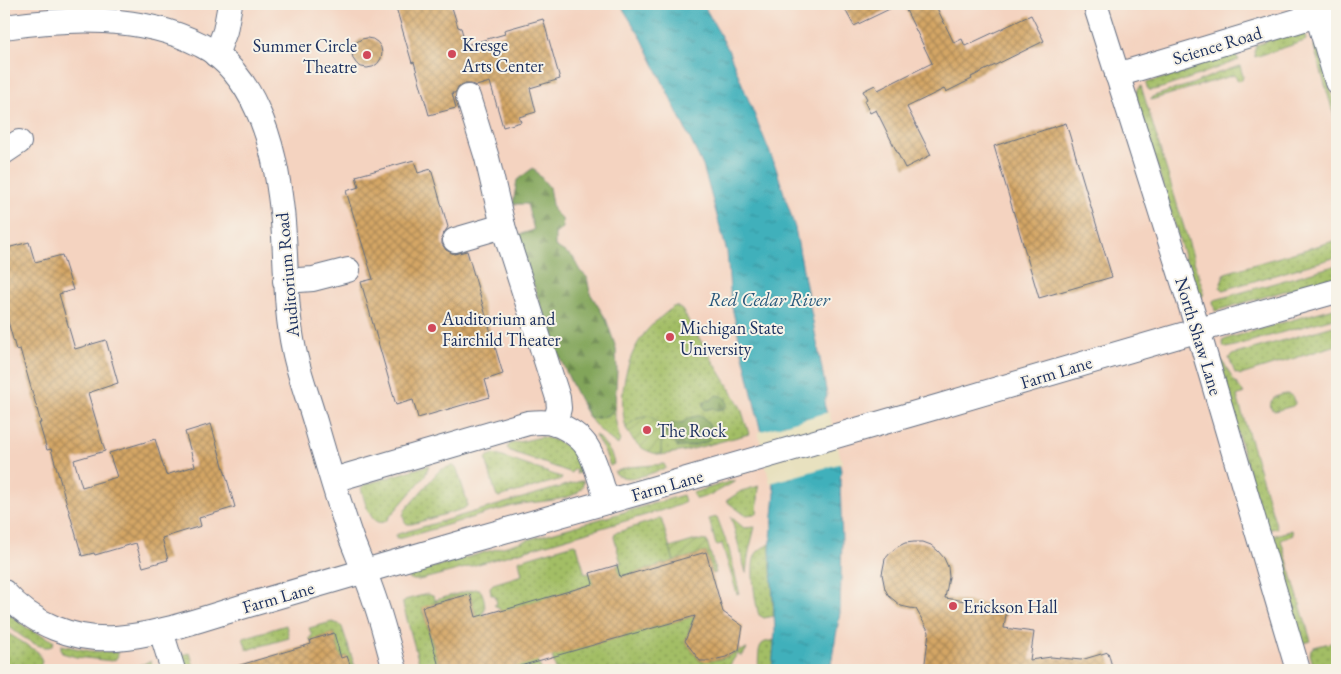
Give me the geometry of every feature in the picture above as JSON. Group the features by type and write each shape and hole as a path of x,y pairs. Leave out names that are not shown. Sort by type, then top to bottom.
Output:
{"street":[{"path":"216,55 225,31 230,4"},
{"name":"North Shaw Lane","path":"1095,4 1197,330 1298,670"},
{"path":"1323,9 1337,82"},
{"name":"Science Road","path":"1117,76 1323,9"},
{"name":"Auditorium Road","path":"4,27 69,20 130,24 157,29 202,45 230,68 246,88 257,108 265,130 278,184 282,213 287,304 294,351 352,539 377,607 395,670"},
{"path":"468,97 487,158 503,226 558,398 559,408 555,424"},
{"path":"455,240 503,226"},
{"path":"285,281 313,280 348,270"},
{"name":"Farm Lane","path":"4,592 20,608 43,624 81,637 120,638 161,631 1337,291"},
{"path":"333,480 528,423 541,422 555,424 567,429 587,447 598,472 607,502"},
{"path":"161,631 173,670"}],"shaded area":[{"name":"Michigan State University","path":"4,4 1337,4 1337,670 4,670"}],"green space":[{"path":"1303,29 1305,41 1255,57 1256,45"},
{"path":"1317,44 1337,111 1337,126 1314,47"},
{"path":"1234,52 1239,60 1154,90 1149,90 1147,87 1146,83 1185,72 1206,59"},
{"path":"1240,66 1243,76 1242,80 1238,81 1234,75 1151,100 1154,96"},
{"path":"1141,86 1204,293 1202,297 1197,299 1136,96"},
{"path":"533,168 549,187 553,210 562,219 563,228 555,234 555,246 573,257 580,271 587,277 590,293 606,319 616,348 615,407 610,414 600,418 590,418 567,374 549,329 518,235 534,230 527,204 513,204 517,180"},
{"path":"1337,240 1337,257 1223,290 1220,288 1225,273"},
{"path":"1337,265 1337,276 1215,311 1213,302 1215,300"},
{"path":"676,306 682,310 735,397 741,408 749,434 685,451 661,455 658,423 626,428 623,415 623,388 629,362 641,338 652,325","holes":["689,418 706,442 692,446 677,446 674,440 676,423 682,423"]},
{"path":"1337,307 1337,317 1227,348 1224,347 1222,341 1229,338"},
{"path":"1337,325 1337,345 1241,375 1235,373 1229,358 1232,355"},
{"path":"1220,358 1244,393 1237,396 1277,528 1266,530 1216,359"},
{"path":"1287,394 1294,398 1295,404 1293,406 1275,411 1271,409 1272,400 1277,396"},
{"path":"716,395 726,399 727,404 724,409 717,410 713,408 705,410 703,406 705,401 711,400"},
{"path":"581,403 590,418 604,416 615,407 615,418 620,440 618,445 596,427 588,416"},
{"path":"650,416 659,428 661,455 649,451 636,443 626,428 636,419"},
{"path":"696,416 703,416 710,426 710,439 707,442 680,448 674,440 669,440 665,433 667,425 682,423"},
{"path":"596,435 610,452 614,464 610,466"},
{"path":"541,437 548,438 568,448 577,459 580,473 576,474 577,470 575,469 572,473 510,451 507,448 510,444"},
{"path":"494,454 561,477 562,479 499,497 496,495 486,459"},
{"path":"664,464 666,468 639,477 626,478 614,472 629,467"},
{"path":"429,465 425,476 386,521 380,523 372,517 361,488 364,485"},
{"path":"451,466 457,469 467,506 463,509 407,524 403,516 405,510 440,470"},
{"path":"584,480 579,491 566,497 517,505 396,539 398,534"},
{"path":"735,480 713,494 698,499 692,493"},
{"path":"759,486 757,514 745,515 726,501 741,491"},
{"path":"683,495 685,501 680,505 458,570 419,580 408,578 420,571"},
{"path":"717,517 729,549 739,591 737,594 722,544 716,545 709,519"},
{"path":"731,517 744,528 755,527 746,573"},
{"path":"661,518 674,561 620,577 617,565 621,563 614,537 615,533"},
{"path":"1292,530 1293,535 1281,540 1311,641 1300,644 1269,537"},
{"path":"696,540 707,541 716,573 713,574 706,552 674,561 670,548"},
{"path":"574,544 577,546 585,574 590,573 593,584 508,609 501,613 499,608 494,605 497,604 495,595 491,595 490,587 493,584 522,575 520,560"},
{"path":"770,544 774,616 764,618 759,615 757,610 753,568 756,554 761,548"},
{"path":"475,589 481,591 485,604 485,610 482,612 483,615 477,620 470,594 436,603 435,600"},
{"path":"427,594 433,596 436,603 422,608 440,670 421,670 403,605 405,600"},
{"path":"4,610 27,628 54,641 52,646 40,646 20,635 4,622"},
{"path":"695,616 685,641 700,661 724,658 747,649 742,656 737,654 728,668 731,670 556,670 552,656"},
{"path":"332,622 342,627 356,670 352,670 347,656 341,658 334,633 310,640 309,638 312,636 309,628"},
{"path":"286,625 289,638 247,650 243,638"},
{"path":"4,631 38,652 42,661 39,670 4,670"},
{"path":"775,640 772,670 758,670 760,646 765,642"},
{"path":"1333,642 1335,649 1337,648 1337,667 1323,670 1314,668 1310,654 1311,649"},
{"path":"61,645 90,651 118,652 118,655 112,661 76,657 62,653"},
{"path":"190,653 195,670 181,670 178,656"},
{"path":"538,660 541,670 515,670 514,668 517,667 516,664"},
{"path":"151,661 152,664 148,670 92,670 133,666 134,668"}],"water":[{"name":"Red Cedar River","path":"620,4 703,4 727,47 775,165 795,228 827,395 824,403 841,470 840,613 830,670 772,670 775,630 770,550 775,493 731,303 727,252 703,166 642,39"}],"pier":[{"path":"829,412 842,463 770,483 758,432"}],"building":[{"path":"395,4 451,4 466,45 505,34 504,30 543,19 560,79 530,88 536,112 519,117 521,122 503,127 490,82 476,86 463,84 458,87 455,93 452,93 456,108 429,115"},
{"path":"842,4 900,4 854,26"},
{"path":"903,4 935,4 954,43 962,39 965,46 1031,15 1044,41 971,77 972,79 946,92 944,89 907,107 931,155 905,168 876,110 870,113 864,101 867,99 863,91 875,85 878,90 932,63"},
{"name":"Summer Circle Theatre","path":"367,38 377,43 382,53 377,63 367,68 357,63 352,53 357,43"},
{"path":"1066,123 1112,277 1039,298 994,146"},
{"name":"Auditorium and Fairchild Theater","path":"414,160 418,173 431,169 448,227 442,236 442,244 446,250 454,254 467,251 503,374 485,380 490,397 418,418 413,400 396,405 361,282 373,279 346,191 359,187 356,176"},
{"path":"29,242 35,262 62,255 73,290 59,294 75,349 106,340 118,383 88,393 105,451 74,460 82,487 117,477 109,453 155,439 166,475 195,466 185,432 211,424 235,507 199,518 201,526 162,538 168,560 143,567 136,543 95,555 94,553 82,556 51,449 47,450 20,349 16,350 4,307 4,249"},
{"name":"Erickson Hall","path":"923,542 931,545 944,558 948,567 949,577 945,598 1007,607 1004,628 1034,632 1030,660 1051,657 1081,660 1108,652 1113,670 924,670 929,632 916,609 901,606 889,596 885,589 882,574 885,559 891,552 905,543"},
{"path":"706,552 723,612 743,626 739,650 726,657 700,661 685,641 695,616 506,670 440,670 422,607 470,594 476,617 593,584 590,573 617,565 620,577"},
{"path":"334,633 341,658 347,656 352,670 237,670 237,666 311,644 310,640"}],"place":[{"name":"Kresge Arts Center","path":"452,54"},
{"name":"Summer Circle Theatre","path":"367,55"},
{"name":"Auditorium and Fairchild Theater","path":"432,328"},
{"name":"Michigan State University","path":"670,337"},
{"name":"The Rock","path":"647,430"},
{"name":"Erickson Hall","path":"953,606"}]}
